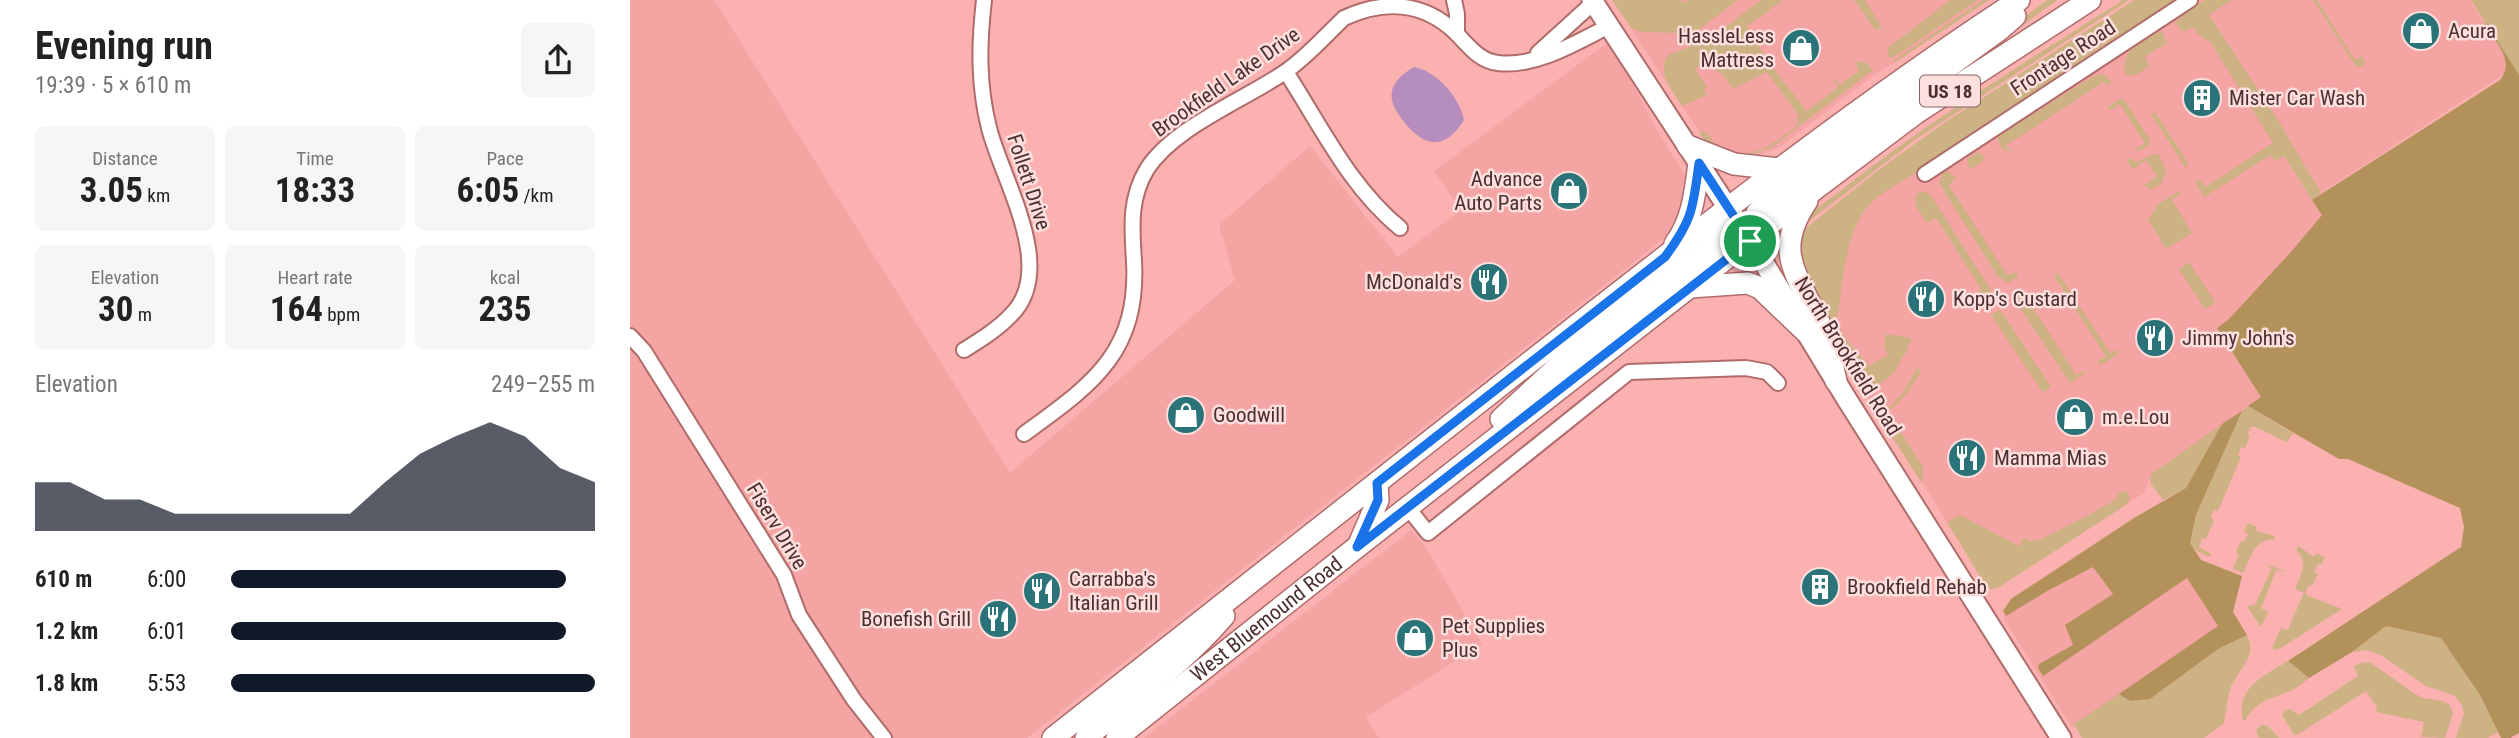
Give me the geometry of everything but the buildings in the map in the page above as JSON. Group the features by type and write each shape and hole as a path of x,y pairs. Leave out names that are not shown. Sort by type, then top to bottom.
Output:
{"main road":[{"name":"West Bluemound Road","path":"1053,738 1728,207 1893,85 2020,0"},
{"path":"1750,241 1757,213 1768,201 1999,30 2032,0"},
{"path":"1995,60 2063,0"},
{"name":"West Bluemound Road","path":"1117,738 1815,189 1916,113 2090,0"},
{"path":"1665,257 1684,231 1690,217 1693,155 1734,164 1779,169"},
{"path":"1815,189 1792,229 1788,244 1799,283 1826,340 1836,381"},
{"path":"1450,475 1496,424 1563,362 1711,247 1727,222 1728,207"},
{"path":"1690,287 1748,283 1760,288 1806,332"},
{"path":"1357,547 1378,500 1377,483"},
{"path":"1086,738 1156,683 1204,639 1250,584"}],"street":[{"name":"Follett Drive","path":"964,350 1012,315 1020,304 1029,280 1031,264 1025,234 989,128 981,90 979,42 984,0"},
{"name":"Brookfield Lake Drive","path":"1024,434 1068,402 1100,373 1125,331 1133,300 1132,211 1140,181 1149,166 1167,146 1189,130 1286,72 1344,18 1359,0"},
{"path":"1454,0 1457,34"},
{"name":"Frontage Road","path":"1925,174 2190,0"},
{"path":"1523,62 1550,43 1593,1"},
{"name":"North Brookfield Road","path":"1593,1 1750,241 2061,738"},
{"name":"Brookfield Lake Drive","path":"1344,18 1366,8 1398,4 1421,8 1437,17 1457,34 1467,47 1496,63 1523,62 1541,57 1609,26"},
{"path":"1286,72 1356,184 1373,204 1401,228"},
{"name":"Fiserv Drive","path":"630,337 644,351 784,575 799,615 854,700 884,738"},
{"path":"1408,508 1428,533 1629,372 1746,368 1767,372 1778,383"}],"shaded area":[{"path":"630,0 714,0 1010,473 1235,280 1219,225 1310,146 1398,257 1461,210 1434,171 1607,43 1686,177 1689,188 1687,212 1668,235 1027,738 630,738"},
{"path":"1612,0 1989,0 1866,81 1780,147 1748,160 1706,142"},
{"path":"1612,0 1680,0 1683,3 1687,0 1738,0 1697,31 1679,33 1642,32 1632,28"},
{"path":"1761,0 1783,0 1747,26 1772,67 1807,111 1838,87 1834,78 1840,85 1859,70 1854,61 1867,63 1873,70 1772,147 1750,155 1730,155 1728,158 1711,147 1700,134 1702,131 1729,152 1751,153 1790,131 1799,124 1799,116 1767,72 1733,89 1721,73 1706,61 1695,69 1707,87 1704,89 1707,95 1682,106 1667,81 1665,62 1668,55 1710,39"},
{"path":"1854,0 1865,0 1882,28 1875,30"},
{"path":"1950,0 1978,0 1902,52 1891,58 1888,56 1888,48"},
{"path":"1983,0 1989,0 1894,63 1893,61"},
{"path":"2047,0 2057,0 1991,49 1964,62"},
{"path":"2123,0 2129,0 1916,139 1808,222 1801,233 1797,252 1815,302 1801,278 1793,250 1796,232 1810,214 1945,115"},
{"path":"2134,0 2176,0 1887,190 1868,206 1853,234 1848,251 1837,319 1839,326 1869,366 1888,355 1884,346 1886,334 1911,338 1895,371 1882,383 1867,390 1851,370 1807,275 1800,244 1807,227 1944,123"},
{"path":"2169,0 2470,0 2513,68 2315,197 2329,221 2271,394 2151,474 2144,493 1990,590 1864,391 1832,323 1854,207"},
{"path":"2205,0 2232,0 2209,15 2279,122 2321,193 2312,200 2284,156 2275,161 2271,155 2204,197 2195,182 2200,180 2205,187 2273,143 2211,43 2193,27 2183,32 2175,22 2182,14"},
{"path":"2313,0 2317,0 2355,60 2362,56 2365,64 2357,68"},
{"path":"2471,0 2519,0 2519,75"},
{"path":"2486,23 2519,75 2519,733 2510,738 2501,738 2480,695 2441,638 2386,626 2352,652 2309,678 2288,661 2461,547 2464,527 2460,508 2348,459 2339,459 2248,406 2261,397 2217,328 2228,320 2322,215 2312,200 2500,80 2506,66 2505,58 2484,24"},
{"path":"2162,31 2167,43 2145,57 2149,65 2142,72 2126,75 2125,60 2131,49 2154,32"},
{"path":"1414,67 1439,80 1462,112 1464,120 1457,130 1443,141 1421,138 1405,123 1394,106 1394,85"},
{"path":"2103,74 2111,81 2109,86 2104,82 2005,146 2012,152 2003,150 1998,136 2092,77"},
{"path":"2124,99 2150,140 2149,145 2138,151 2136,149 2145,143 2120,104 2111,110 2108,107"},
{"path":"2155,112 2188,163 2186,168 2151,114"},
{"path":"1979,152 1985,159 1972,169 1969,168 1967,159"},
{"path":"2154,154 2159,155 2166,171 2161,184 2151,190 2144,185 2157,176 2146,160 2133,169 2127,160 2129,158 2136,162"},
{"path":"1948,171 1956,178 1949,185 2007,275 2017,272 2017,277 2008,283 1998,277 1939,183 1943,173"},
{"path":"1920,191 1930,194 1991,290 1990,294 1978,302 1980,287 1936,218 1927,223 1916,206 1915,196"},
{"path":"2179,191 2180,194 2172,200 2192,233 2166,249 2148,220 2158,204"},
{"path":"2189,262 2215,302 2205,309 2179,269"},
{"path":"2058,273 2110,353 2119,349 2117,355 2101,365 2097,362 2106,356 2054,276"},
{"path":"2023,292 2076,375 2086,370 2070,383 2014,299"},
{"path":"2000,309 2051,387 2045,392 2041,390 1991,315"},
{"path":"1918,366 1920,373 1913,384 1902,399 1888,411 1923,467 1922,483 1879,417 1903,393"},
{"path":"2248,406 2293,433 2287,442 2251,427 2247,434 2250,436 2245,448 2241,447 2238,455 2241,457 2218,511 2214,510 2211,518 2214,520 2206,539 2202,538 2199,547 2211,554 2209,557 2194,549 2190,543 2196,515 2242,411"},
{"path":"2242,411 2196,515 2190,543 2201,560 2242,576 2233,612 2247,635 2218,649 2150,699 2130,701 2119,694 2218,626 2187,578 2043,676 2038,668 2039,664 2073,645 2065,625 2113,594 2093,567 2006,616 2003,611 2011,599 2134,518 2186,488 2222,424"},
{"path":"2222,424 2186,488 2163,500 2151,484 2150,475"},
{"path":"2123,491 2127,492 2130,498 2126,505 1999,587 1991,589 1984,583 1947,522 1960,515 2019,546 2024,537 2030,541 2040,540 2107,505"},
{"path":"2167,512 2236,620 2072,728 2003,617"},
{"path":"2248,523 2257,527 2256,531 2275,536 2273,540 2267,540 2257,546 2243,573 2233,569 2239,554 2236,552 2248,534 2244,532"},
{"path":"1411,530 1425,546 1482,644 1366,717 1379,738 1144,738"},
{"path":"2298,546 2314,557 2316,553 2325,557 2314,572 2318,574 2312,586 2309,585 2305,593 2342,609 2274,650 2272,648 2281,628 2288,630 2304,593 2295,589 2303,564 2296,550"},
{"path":"2264,563 2286,572 2276,570 2261,608 2268,612 2261,627 2248,606 2255,605 2272,568"},
{"path":"2386,626 2441,638 2480,695 2498,732 2488,738 2456,738 2464,714 2462,705 2455,696 2426,686 2382,656 2368,650 2352,652"},
{"path":"2247,635 2250,650 2230,690 2224,723 2204,738 2082,738 2074,724 2119,694 2130,701 2150,699 2218,649"},
{"path":"2288,661 2309,678 2294,689 2261,703 2245,721 2243,720 2243,699 2248,691 2262,677"},
{"path":"2364,662 2371,663 2423,698 2443,701 2450,705 2453,714 2445,738 2421,737 2424,722 2376,712 2377,707 2366,691 2295,736 2282,715 2285,711 2290,709 2299,715 2358,676 2354,666"},
{"path":"2261,725 2268,726 2279,738 2259,738 2256,730"}],"place":[{"name":"Acura","path":"2421,31"},
{"name":"HassleLess Mattress","path":"1801,48"},
{"name":"Mister Car Wash","path":"2202,98"},
{"name":"Advance Auto Parts","path":"1569,191"},
{"name":"McDonald's","path":"1489,282"},
{"name":"Kopp's Custard","path":"1926,299"},
{"name":"Jimmy John's","path":"2155,338"},
{"name":"Goodwill","path":"1186,415"},
{"name":"m.e.Lou","path":"2075,417"},
{"name":"Mamma Mias","path":"1967,458"},
{"name":"Brookfield Rehab","path":"1820,587"},
{"name":"Carrabba's Italian Grill","path":"1042,591"},
{"name":"Bonefish Grill","path":"998,619"},
{"name":"Pet Supplies Plus","path":"1415,638"}],"route":[{"path":"1699,163 1750,241 1357,547 1378,500 1377,483 1665,257 1684,231 1690,217 1699,163"}]}
